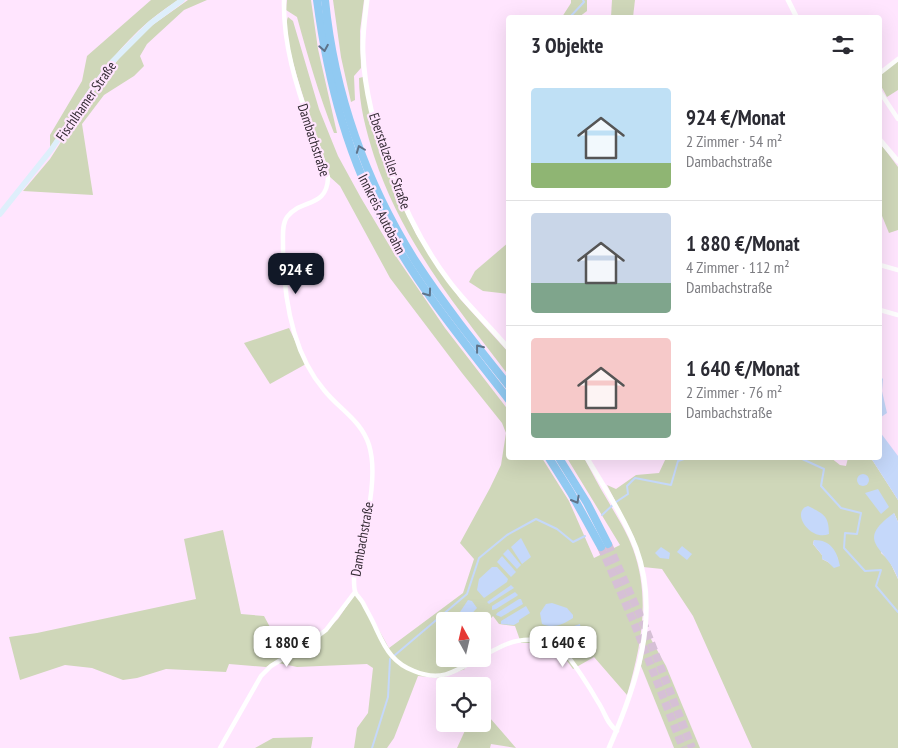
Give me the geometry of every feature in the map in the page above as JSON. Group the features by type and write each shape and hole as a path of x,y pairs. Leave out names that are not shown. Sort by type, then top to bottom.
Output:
{"highway":[{"name":"Innkreis Autobahn","path":"317,0 323,47 336,103 352,152 370,196 389,233 419,282 506,396"},
{"name":"Innkreis Autobahn","path":"325,0 334,58 346,107 359,148 380,197 402,239 433,287 506,382"},
{"path":"550,460 604,545 587,503 560,460"}],"main road":[{"name":"Fischlhamer Straße","path":"0,214 51,150 112,62 151,23 182,0"}],"street":[{"name":"Dambachstraße","path":"284,0 284,22 289,56 328,178 327,188 322,196 292,212 286,220 283,241 285,285 295,336 314,376 325,391 357,423 365,435 369,447 372,466 370,490 365,525 354,571 355,592 362,601 392,656 409,669 432,677 461,668"},
{"name":"Eberstalzeller Straße","path":"367,0 362,51 365,81 380,138 398,191 418,233 448,280 506,347"},
{"path":"788,0 796,15"},
{"path":"882,71 898,59"},
{"path":"882,95 898,119"},
{"path":"882,142 898,161"},
{"path":"882,266 898,270"},
{"path":"882,311 898,315"},
{"path":"588,460 619,513 638,555 645,589 646,619 643,650 628,704 609,748"},
{"name":"Dambachstraße","path":"220,748 261,676 271,666 312,641 326,630 355,592"},
{"path":"491,652 508,643 522,640 550,643 562,650 600,704 609,724 617,731"}],"green space":[{"path":"151,0 178,0 138,31 121,48 91,86 50,148 50,135 82,81 87,56"},
{"path":"188,0 207,0 184,10 147,44 140,56 144,66 134,76 104,95 82,124 93,195 23,191 50,159 95,89 128,47 154,24"},
{"path":"287,0 311,0 318,49 337,133 334,133 323,104 297,17 286,10"},
{"path":"333,0 364,0 360,31 361,68 354,76 355,100 351,102 341,57"},
{"path":"571,0 587,0 587,11 582,15 563,15"},
{"path":"612,0 635,0 633,15 611,15"},
{"path":"288,17 293,21 319,109 338,156 395,255 445,328 506,407 506,433 502,423 390,278 340,186 330,177 289,47"},
{"path":"898,57 898,90 887,97 882,88 882,69"},
{"path":"363,77 382,156 395,190 416,234 460,299 506,350 506,372 432,272 399,216 374,156 362,108 359,78"},
{"path":"882,146 898,167 898,230 889,233 882,216"},
{"path":"506,245 506,294 483,291 469,282 475,271"},
{"path":"289,328 306,364 270,384 244,343"},
{"path":"506,433 506,460 543,460 569,501 594,558 620,545 568,460 585,460 625,531 633,549 642,586 643,604 640,641 627,695 594,657 573,669 562,655 552,647 521,643 515,626 499,624 493,616 491,618 491,612 437,612 463,593 474,559 460,543 501,465"},
{"path":"665,460 834,460 840,465 846,466 848,460 872,460 898,500 898,522 894,513 881,553 889,560 898,579 898,748 752,748 693,616 662,569 643,567 634,537 607,485 616,489 636,475 659,473","holes":["814,540 834,552 838,559 834,567 822,559 822,555 813,544"]},
{"path":"223,530 241,614 264,616 271,629 306,642 266,667 229,664 226,672 166,669 137,678 123,680 92,668 65,665 20,680 9,637 37,633 196,599 184,539"},
{"path":"357,591 389,648 436,613 436,668 465,669 443,677 418,676 394,738 387,748 354,748 357,728 368,713 373,668 367,664 297,667 278,663 319,637 338,619"},
{"path":"647,632 666,666 700,748 674,748 641,666"},
{"path":"491,719 516,748 491,744 490,748 457,748 464,732 491,732"},
{"path":"313,737 311,748 255,748 273,738"}],"water":[{"path":"882,391 887,413 882,416"},
{"path":"882,435 898,456 898,500 872,460 882,460"},
{"path":"861,474 865,474 869,480 865,486 861,486 857,482 857,478"},
{"path":"878,489 889,507 881,514 865,493"},
{"path":"808,506 818,511 827,519 829,534 815,534 805,525 801,514 803,509"},
{"path":"894,513 898,522 898,579 874,539 876,531 882,523"},
{"path":"521,538 531,557 522,564 511,547"},
{"path":"814,540 825,542 832,547 840,566 834,568 822,559 822,555 813,544"},
{"path":"682,546 692,554 687,560 677,552"},
{"path":"661,547 670,553 669,559 660,558 655,553"},
{"path":"508,549 521,565 517,569 503,554"},
{"path":"502,556 516,572 511,577 497,562"},
{"path":"492,567 497,567 508,579 507,582 484,598 477,590 479,579"},
{"path":"511,585 514,588 489,604 487,602"},
{"path":"515,592 517,596 492,610 492,606"},
{"path":"521,599 523,604 501,617 496,615 497,613"},
{"path":"468,600 472,601 477,608 473,612 460,612"},
{"path":"552,603 567,608 573,615 573,618 558,625 542,624 540,613 546,604"},
{"path":"526,606 530,613 519,620 519,622 514,625 501,624 501,621"},
{"path":"580,624 581,630 579,632 584,642 579,644 573,634 576,632 574,626"}],"waterway":[{"path":"572,15 584,2 583,0"},
{"path":"602,515 628,494 627,486 635,478 671,485 678,461 681,460"},
{"path":"804,460 824,469 821,486 841,508 861,513 857,534 845,533 844,548 865,571 881,570 876,586 898,612"},
{"path":"395,655 467,594 479,558 507,535 536,519 557,529 573,542 585,536"},
{"path":"372,748 388,697 390,659"}],"tunnel":[{"path":"608,544 643,622 692,748"},
{"path":"601,547 635,625 683,748"}]}
